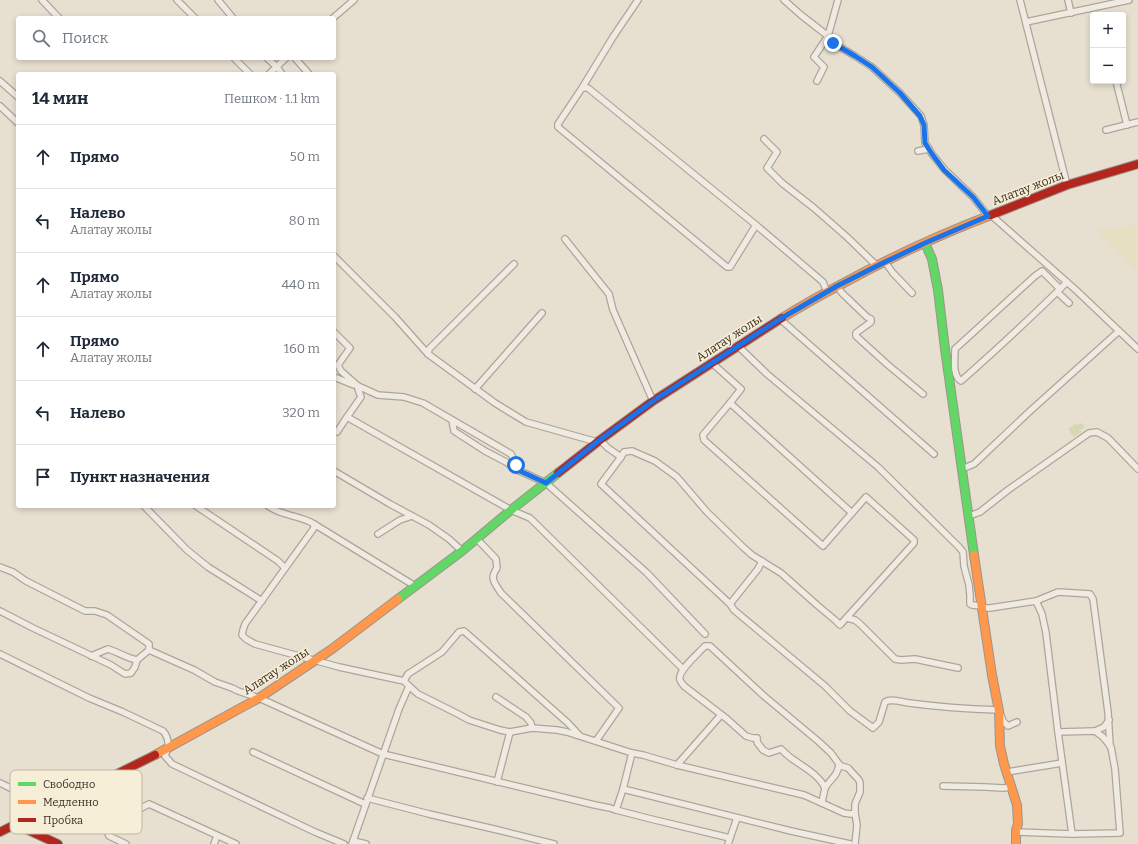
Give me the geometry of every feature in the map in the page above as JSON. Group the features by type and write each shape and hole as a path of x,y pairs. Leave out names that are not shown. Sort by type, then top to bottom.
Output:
{"main road":[{"name":"Алатау жолы","path":"125,770 259,698 332,649 462,551 511,510 653,401 780,319 837,286 925,243 990,215 1067,185 1138,164"},
{"path":"925,243 932,259 938,290 982,607 999,710 998,729 1004,764 1017,805 1018,824 1016,844"},
{"name":"Алатау жолы","path":"0,832 10,828"},
{"path":"36,834 55,843"}],"street":[{"path":"42,0 57,16"},
{"path":"178,0 193,16"},
{"path":"218,0 231,16"},
{"path":"335,16 354,0"},
{"path":"638,0 613,37 582,88 559,121 558,127 725,266 730,267 756,225"},
{"path":"784,0 828,36 833,43 872,67 906,99 920,116 924,125 925,143 944,170 990,215 1067,282 1138,350"},
{"path":"817,82 824,67 814,57 828,36 838,0"},
{"path":"1020,0 1067,185"},
{"path":"1068,0 1071,13"},
{"path":"1026,22 1071,13 1116,1 1129,0"},
{"path":"236,60 248,72"},
{"path":"270,60 277,66 281,72"},
{"path":"271,72 284,60"},
{"path":"297,60 307,72"},
{"path":"0,81 16,96"},
{"path":"1117,84 1127,124"},
{"path":"582,88 588,88 756,225 823,282 827,292"},
{"path":"0,106 16,121"},
{"path":"1106,130 1138,122"},
{"path":"764,139 777,152 767,168 782,183 848,237 877,266"},
{"path":"918,151 929,149"},
{"path":"565,239 609,294 613,310 653,401"},
{"path":"336,258 395,317 428,354 495,403 526,422 597,443 608,448 621,457"},
{"path":"885,262 912,293"},
{"path":"428,354 429,349 514,264"},
{"path":"1067,282 1058,290 1026,322 961,381 957,378 954,350 1042,271 1058,290 1069,304"},
{"path":"837,286 842,293 871,319 871,322 856,333 856,336 923,394"},
{"path":"475,389 542,313"},
{"path":"780,319 934,454"},
{"path":"962,469 974,464 1119,331"},
{"path":"336,334 350,348 338,365 341,371 358,386 361,397 336,432"},
{"path":"738,346 767,374 878,467 959,547 963,552 964,566 970,595 970,604 990,608 1036,601 1058,592 1090,594 1093,599 1109,720 1110,746"},
{"path":"712,363 741,389 704,435 704,440 823,546 866,497 914,540 914,543 847,618 840,625 781,573 752,555 707,512 677,477 655,461 632,451 624,452 601,484 730,604 734,610 825,686 850,711 873,728 879,722 885,702 888,700 999,710 1003,721 1008,726 1017,722"},
{"path":"336,379 378,395 404,397 423,403 511,454 520,471"},
{"path":"730,403 852,513"},
{"path":"347,417 511,510 530,518 683,669"},
{"path":"452,420 454,431 543,486 647,573 705,634"},
{"path":"969,516 980,512 1008,490 1089,433 1097,432 1108,438 1138,469"},
{"path":"336,471 449,539 462,551"},
{"path":"146,508 187,550 208,568 262,601"},
{"path":"199,508 278,561 285,568"},
{"path":"272,508 314,524 415,586"},
{"path":"378,534 400,520 412,516"},
{"path":"314,524 314,528 245,624 242,635 255,644 338,667 404,681 418,694 469,720 510,732 532,728 557,730 677,766 804,794 844,813 855,813"},
{"path":"477,539 496,560 497,568 493,573 493,580 501,593 619,708 596,741"},
{"path":"730,604 762,562"},
{"path":"0,567 12,572 26,582 85,611 95,611 107,615 149,644 149,650"},
{"path":"1036,601 1042,614 1046,633 1072,834"},
{"path":"0,611 126,674 131,673 137,660 149,650"},
{"path":"847,618 855,620 860,624 895,659 915,659 958,668"},
{"path":"404,681 408,674 442,652 459,632 464,631 568,723 579,736"},
{"path":"825,788 822,782 810,771 781,749 770,753 763,750 756,742 757,738 746,736 684,686 680,680 680,675 683,669 705,646 710,646 764,696 818,741 831,753 841,766 848,768 859,780 860,792 855,813 858,825 855,844"},
{"path":"91,656 108,649 122,656 137,660"},
{"path":"149,650 194,670 215,682 259,698 383,754 610,808 729,841 737,818"},
{"path":"0,654 89,698 123,712 163,732 167,736 169,747 166,756 172,764 315,832 344,844"},
{"path":"366,844 352,842 408,686"},
{"path":"496,697 526,717 531,723 532,728"},
{"path":"677,766 721,715"},
{"path":"1058,732 1096,731 1104,726 1109,720"},
{"path":"1016,832 1072,834 1120,833 1112,747 1096,731"},
{"path":"497,782 510,732"},
{"path":"253,752 366,801 429,814 554,844"},
{"path":"616,810 632,753"},
{"path":"1007,772 1062,762"},
{"path":"822,802 825,788 828,782 838,771 839,764"},
{"path":"0,783 10,788"},
{"path":"943,786 1012,787"},
{"path":"623,789 798,833 850,844"},
{"path":"142,808 149,804 236,844"},
{"path":"108,834 109,836 126,844"},
{"path":"214,844 217,836"}],"shaded area":[{"path":"1138,224 1138,271 1105,239 1098,230"}],"green space":[{"path":"1076,423 1077,425 1082,423 1085,427 1080,430 1082,432 1074,437 1068,429"}],"traffic: fast":[{"path":"925,243 932,259 938,290 974,555"},
{"path":"398,599 462,551 558,473"}],"traffic: slow":[{"path":"782,318 894,257 991,215"},
{"path":"974,555 992,675 999,711 1000,746 1017,805 1018,824 1016,830 1016,844"},
{"path":"155,755 259,698 332,649 398,599"}],"traffic: jam":[{"path":"991,215 1067,185 1138,164"},
{"path":"558,473 653,401 782,318"},
{"path":"125,770 155,755"},
{"path":"0,832 10,827"},
{"path":"36,834 58,844"}],"route":[{"path":"516,465 520,471 546,483 597,442 653,401 780,319 837,286 885,262 988,216 973,197 944,170 932,154 925,143 924,125 920,116 900,93 872,67 833,43"}]}
